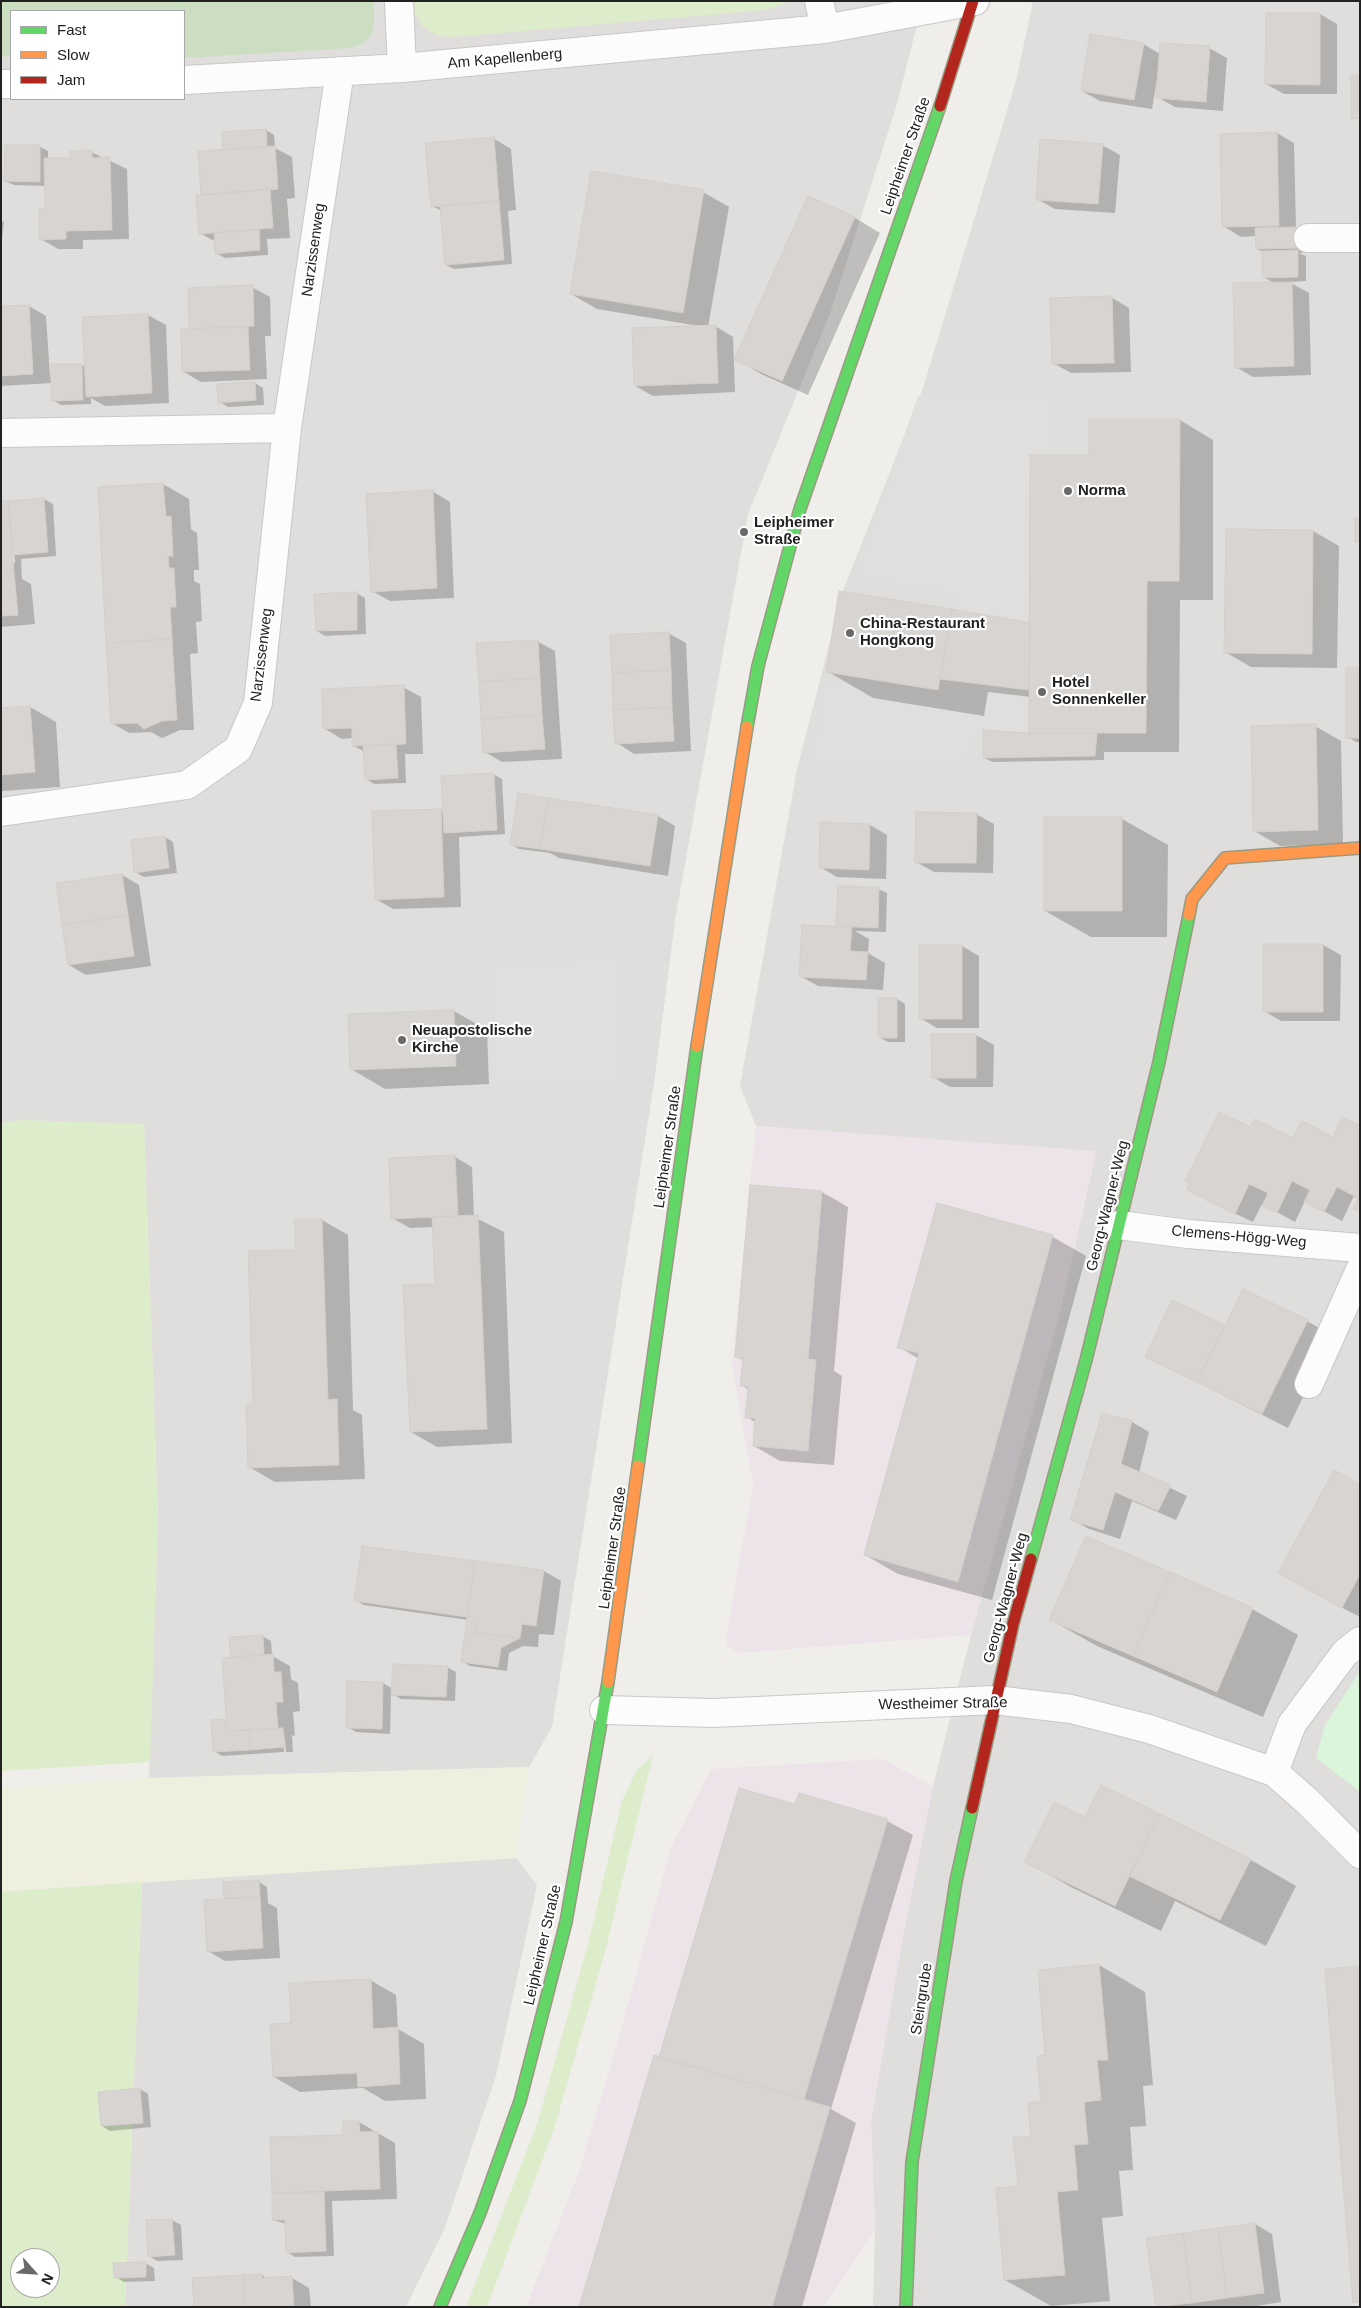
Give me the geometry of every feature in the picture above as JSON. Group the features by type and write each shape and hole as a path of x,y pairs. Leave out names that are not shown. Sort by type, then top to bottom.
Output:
{"main road":[{"name":"Leipheimer Straße","path":"440,2307 480,2213 520,2101 566,1922 604,1710 685,1126 742,753 758,666 800,509 944,91 973,1"},
{"name":"Georg-Wagner-Weg","path":"995,1700 1013,1624 1086,1360 1159,1062 1192,899 1225,858 1360,848"},
{"name":"Steingrube","path":"906,2307 912,2162 956,1881 995,1700"}],"street":[{"path":"399,1 402,68"},
{"path":"819,1 825,29"},
{"name":"Am Kapellenberg","path":"185,80 402,68 825,29 973,1"},
{"name":"Narzissenweg","path":"1,812 187,785 238,749 258,703 287,428 340,71"},
{"path":"1308,238 1360,238"},
{"path":"1,433 287,428"},
{"name":"Clemens-Högg-Weg","path":"1119,1225 1188,1234 1360,1248"},
{"path":"1309,1384 1360,1270"},
{"path":"1274,1772 1292,1724 1345,1653 1360,1641"},
{"name":"Westheimer Straße","path":"604,1710 713,1713 995,1700 1071,1709 1149,1729 1274,1772 1307,1801 1360,1854"}],"shaded area":[{"path":"1,1 923,1 897,104 831,311 748,514 675,920 654,1083 552,1727 529,1767 149,1778 158,1518 144,1125 23,1120 1,1123"},
{"path":"1033,1 1360,1 1360,2307 873,2307 875,2231 871,2121 901,1946 933,1786 971,1635 1061,1307 1096,1152 756,1126 740,1086 797,769 844,588 923,388 1016,81"},
{"path":"918,396 1053,397 1051,455 1029,733 983,730 957,766 811,761 826,682 937,696 955,594 856,577"},
{"path":"675,920 654,1083 296,1096 281,933"},
{"path":"621,960 621,1082 489,1083 489,961"},
{"path":"756,1126 1096,1151 1061,1307 971,1635 738,1653 727,1645 726,1638 753,1485 732,1365"},
{"path":"882,1759 933,1786 901,1946 871,2121 875,2231 824,2307 526,2307 580,2169 617,2044 671,1847 711,1769"},
{"path":"516,1858 537,1885 496,2076 444,2230 406,2307 125,2307 142,1882"}],"green space":[{"path":"1,1 374,1 374,23 371,35 364,43 349,48 185,58 185,10 10,10 10,57 1,56"},
{"path":"412,1 790,1 766,10 454,37 438,36 422,26 412,8"},
{"path":"23,1120 144,1124 158,1518 150,1762 1,1771 1,1123"},
{"path":"1360,1671 1360,1792 1316,1758 1325,1725"},
{"path":"653,1755 606,1948 554,2129 487,2307 466,2307 538,2121 588,1944 622,1801 636,1771"},
{"path":"529,1767 516,1858 1,1892 1,1788 149,1778"},
{"path":"142,1882 125,2307 1,2307 1,1892"}],"building":[{"path":"1266,13 1320,13 1320,85 1265,84"},
{"path":"1090,34 1144,43 1134,100 1081,91"},
{"path":"1160,43 1210,46 1206,102 1156,98"},
{"path":"1351,75 1360,75 1360,118 1351,119"},
{"path":"266,129 267,146 223,150 222,132"},
{"path":"1277,132 1279,226 1222,227 1220,134"},
{"path":"494,137 499,201 431,207 425,143"},
{"path":"1040,139 1103,144 1098,204 1036,200"},
{"path":"5,145 40,145 40,182 4,181"},
{"path":"275,146 278,189 201,195 198,151"},
{"path":"92,150 92,158 110,157 112,230 66,231 66,239 39,240 39,209 45,209 44,158 70,158 70,151"},
{"path":"591,171 704,190 683,313 570,294"},
{"path":"270,189 273,228 199,234 196,195"},
{"path":"808,196 855,217 782,381 734,360"},
{"path":"499,201 504,260 445,265 440,206"},
{"path":"1296,227 1297,248 1256,249 1255,228"},
{"path":"259,230 260,250 215,254 214,233"},
{"path":"1298,250 1298,277 1262,278 1262,251"},
{"path":"1292,282 1294,366 1235,368 1233,283"},
{"path":"253,285 254,326 189,329 188,288"},
{"path":"1112,296 1114,363 1052,364 1050,298"},
{"path":"29,305 33,374 1,376 1,306"},
{"path":"148,314 152,393 86,397 82,317"},
{"path":"716,325 718,383 634,386 632,328"},
{"path":"248,327 250,370 182,372 181,329"},
{"path":"51,364 82,364 83,400 51,401"},
{"path":"255,382 256,400 218,403 217,384"},
{"path":"1089,419 1180,419 1179,581 1147,581 1146,733 1029,733 1030,455 1089,455"},
{"path":"163,483 166,517 171,516 173,556 168,556 169,568 174,568 176,607 170,607 172,639 106,643 98,487"},
{"path":"433,490 437,588 371,592 366,494"},
{"path":"44,498 48,552 13,555 8,501"},
{"path":"1,501 8,501 14,573 1,574"},
{"path":"1355,518 1360,518 1360,542 1355,542"},
{"path":"1226,529 1313,530 1312,654 1224,653"},
{"path":"14,573 18,615 1,616 1,574"},
{"path":"839,591 952,609 938,690 826,672"},
{"path":"357,592 357,630 316,631 314,594"},
{"path":"952,609 1030,623 1029,690 940,679"},
{"path":"669,632 671,670 612,673 610,635"},
{"path":"172,639 177,720 162,721 144,729 137,723 111,724 106,643"},
{"path":"538,640 540,678 479,682 476,643"},
{"path":"1346,668 1360,668 1360,738 1346,738"},
{"path":"671,670 672,707 613,710 612,673"},
{"path":"540,678 542,715 481,719 479,682"},
{"path":"404,685 406,744 352,746 352,728 323,729 322,689"},
{"path":"30,706 35,772 1,775 1,708"},
{"path":"672,707 674,741 615,744 613,710"},
{"path":"542,715 545,749 483,753 481,719"},
{"path":"1316,724 1318,830 1253,832 1251,726"},
{"path":"983,730 1029,733 1097,733 1095,756 983,758"},
{"path":"396,744 398,778 365,780 363,746"},
{"path":"494,773 497,830 444,833 441,776"},
{"path":"518,793 548,798 540,849 510,845"},
{"path":"548,798 658,815 650,866 540,849"},
{"path":"441,809 444,897 375,900 372,811"},
{"path":"916,812 977,813 976,863 915,863"},
{"path":"1044,817 1122,817 1122,911 1044,911"},
{"path":"820,822 870,824 869,870 819,868"},
{"path":"165,836 169,868 134,873 131,840"},
{"path":"122,874 128,915 62,925 56,883"},
{"path":"838,886 879,887 878,928 836,926"},
{"path":"128,915 134,956 68,965 62,925"},
{"path":"802,925 852,927 850,951 868,952 866,980 799,977"},
{"path":"1263,944 1323,944 1323,1012 1263,1012"},
{"path":"919,945 962,945 962,1019 919,1019"},
{"path":"878,998 897,998 897,1038 878,1038"},
{"name":"Neuapostolische Kirche","path":"454,1010 456,1066 350,1070 348,1014"},
{"path":"931,1034 976,1034 976,1078 932,1078"},
{"path":"1219,1112 1250,1127 1255,1119 1293,1138 1302,1121 1333,1137 1342,1117 1360,1125 1360,1212 1353,1209 1358,1198 1337,1187 1324,1212 1304,1202 1310,1190 1292,1181 1277,1213 1262,1206 1268,1193 1249,1184 1235,1214 1187,1190 1190,1184 1185,1181"},
{"path":"455,1155 458,1216 391,1219 389,1158"},
{"path":"750,1185 822,1191 808,1359 816,1360 808,1451 753,1446 755,1418 745,1418 748,1387 740,1386 743,1358 735,1357"},
{"path":"937,1203 1053,1235 958,1582 864,1555 919,1353 897,1348"},
{"path":"478,1215 487,1429 410,1432 403,1285 435,1284 432,1217"},
{"path":"295,1219 322,1219 328,1400 337,1399 339,1465 248,1468 246,1405 253,1404 248,1251 295,1250"},
{"path":"1243,1289 1308,1320 1262,1414 1197,1382"},
{"path":"1172,1300 1225,1325 1197,1382 1145,1357"},
{"path":"1102,1413 1132,1421 1121,1464 1171,1485 1158,1511 1115,1492 1103,1530 1070,1520"},
{"path":"1334,1470 1360,1484 1360,1574 1342,1608 1278,1573"},
{"path":"1086,1536 1170,1572 1133,1656 1049,1620"},
{"path":"362,1546 475,1561 467,1617 354,1601"},
{"path":"475,1561 544,1570 536,1626 522,1624 520,1638 476,1633 478,1618 467,1617"},
{"path":"1170,1572 1253,1608 1217,1692 1133,1656"},
{"path":"467,1617 478,1618 476,1633 520,1638 501,1648 498,1667 461,1662"},
{"path":"263,1635 264,1655 231,1657 229,1637"},
{"path":"273,1654 274,1672 281,1672 283,1702 276,1702 278,1728 227,1731 222,1658"},
{"path":"393,1664 448,1666 446,1697 391,1695"},
{"path":"347,1681 383,1682 382,1729 346,1728"},
{"path":"226,1719 227,1731 249,1730 250,1750 213,1752 211,1720"},
{"path":"283,1728 285,1747 250,1750 249,1730"},
{"path":"1101,1785 1160,1814 1115,1906 1024,1862 1054,1802 1085,1817"},
{"path":"739,1788 795,1804 799,1793 888,1819 804,2099 659,2057"},
{"path":"1160,1814 1251,1859 1220,1920 1129,1876"},
{"path":"259,1880 260,1897 224,1898 223,1882"},
{"path":"260,1897 263,1948 207,1952 204,1900"},
{"path":"1099,1964 1108,2060 1097,2060 1101,2100 1084,2102 1088,2144 1074,2145 1078,2190 1057,2192 1065,2275 1004,2280 996,2188 1018,2186 1013,2138 1031,2136 1028,2103 1041,2102 1037,2056 1045,2055 1038,1970"},
{"path":"1360,1966 1360,2302 1353,2303 1325,1969"},
{"path":"371,1979 373,2029 398,2027 400,2084 358,2087 357,2073 273,2077 270,2024 291,2023 289,1983"},
{"path":"654,2055 830,2107 772,2307 579,2307"},
{"path":"140,2088 143,2123 101,2126 98,2092"},
{"path":"343,2121 359,2121 360,2132 378,2131 380,2189 272,2193 270,2137 343,2135"},
{"path":"324,2192 326,2251 286,2253 285,2220 272,2220 272,2193"},
{"path":"172,2219 175,2255 148,2257 146,2220"},
{"path":"1255,2223 1264,2293 1227,2298 1218,2228"},
{"path":"1218,2228 1227,2298 1192,2303 1183,2233"},
{"path":"1183,2233 1192,2303 1156,2307 1146,2238"},
{"path":"146,2262 146,2277 114,2278 113,2263"},
{"path":"262,2274 262,2278 292,2276 294,2307 244,2307 243,2275"},
{"path":"243,2275 244,2307 194,2307 192,2278"}],"traffic: fast":[{"path":"747,727 758,666 800,509 940,106"},
{"path":"1031,1559 1086,1360 1159,1062 1189,915"},
{"path":"638,1466 697,1046"},
{"path":"440,2307 480,2213 520,2101 566,1922 608,1682"},
{"path":"906,2307 912,2162 956,1881 972,1808"}],"traffic: slow":[{"path":"697,1046 747,727"},
{"path":"1189,915 1192,899 1225,858 1360,848"},
{"path":"608,1682 638,1466"}],"traffic: jam":[{"path":"940,106 973,1"},
{"path":"972,1808 1013,1624 1031,1559"}],"place":[{"name":"Norma","path":"1068,491"},
{"name":"Leipheimer Straße","path":"744,532"},
{"name":"China-Restaurant Hongkong","path":"850,633"},
{"name":"Hotel Sonnenkeller","path":"1042,692"},
{"name":"Neuapostolische Kirche","path":"402,1040"}]}
